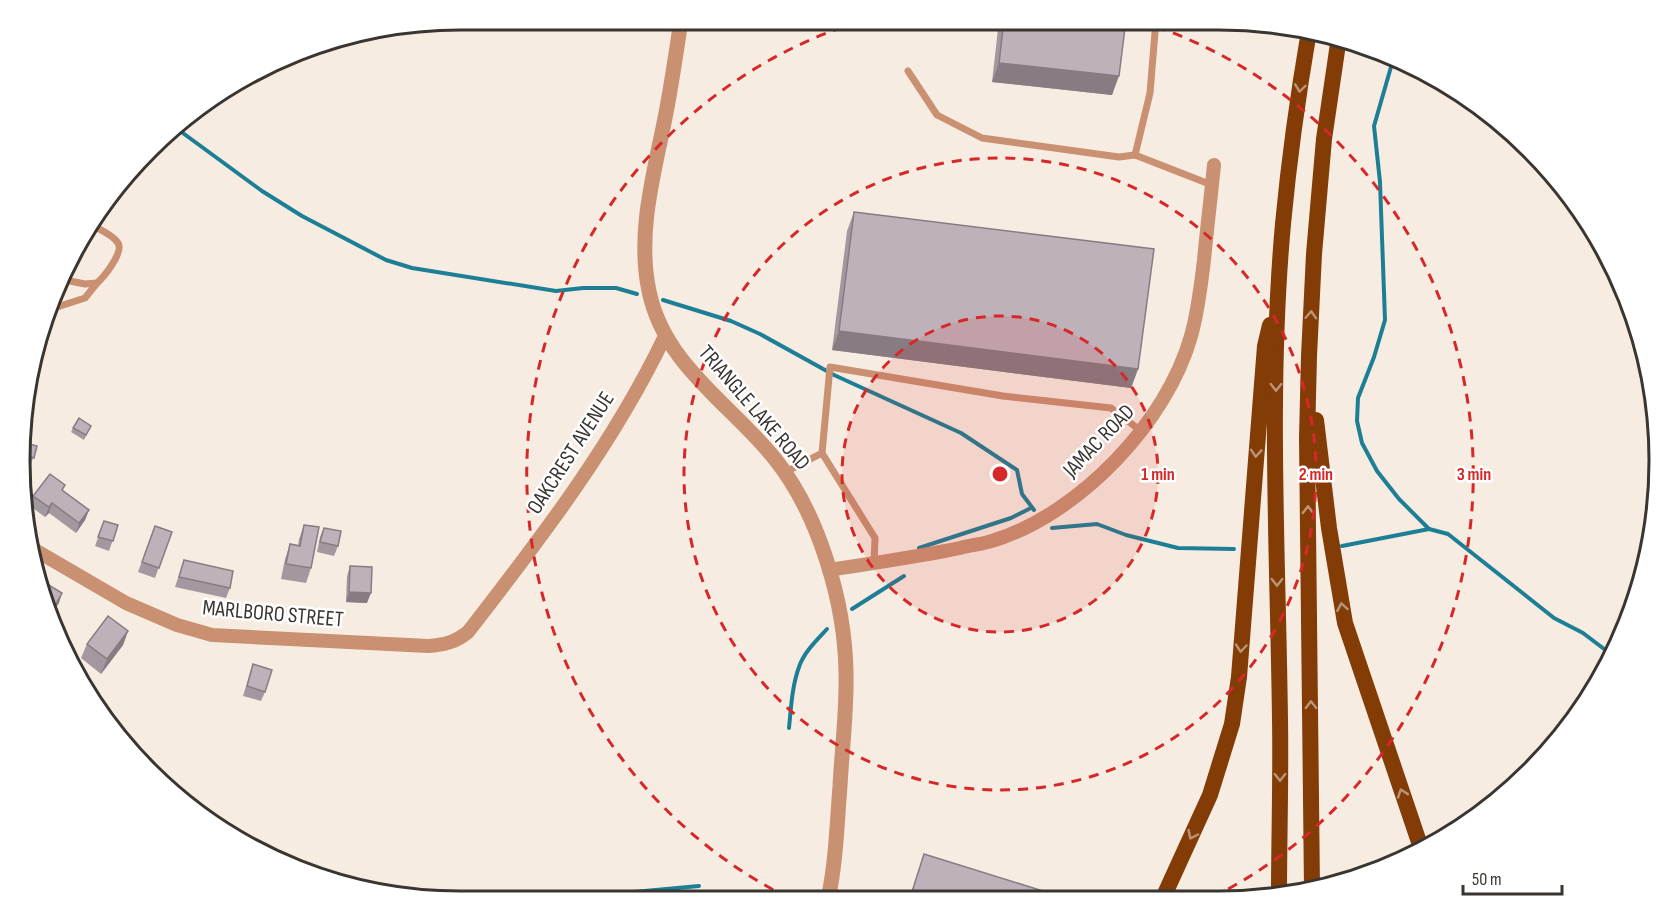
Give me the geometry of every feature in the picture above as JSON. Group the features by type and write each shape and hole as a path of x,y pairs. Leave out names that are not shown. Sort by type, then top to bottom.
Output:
{"highway":[{"path":"1279,886 1280,720 1275,448 1279,292 1290,163 1308,39"},
{"path":"1312,881 1307,438 1309,356 1314,254 1324,139 1337,47"},
{"path":"1166,891 1210,795 1232,724 1239,677 1265,346 1279,292"},
{"path":"1309,356 1329,528 1345,623 1419,842"}],"street":[{"name":"TRIANGLE LAKE ROAD","path":"680,30 672,85 648,202 644,256 649,292 665,336 688,368 714,398 775,459 797,492 819,540 829,570 842,626 846,671 838,809 829,891"},
{"name":"JAMAC ROAD","path":"829,570 942,552 996,540 1038,521 1069,502 1104,473 1157,410 1177,375 1191,337 1200,288 1215,165"},
{"name":"OAKCREST AVENUE","path":"502,588 586,474 648,371 665,336"},
{"name":"MARLBORO STREET","path":"40,554 126,603 177,625 212,634 428,646 447,645 468,632 502,588"}],"lane":[{"path":"1135,155 1149,93 1155,30"},
{"path":"908,71 937,116 982,138 1119,157 1135,155 1212,185"},
{"path":"59,306 85,298 113,262 119,249 118,243 98,229"},
{"path":"69,281 97,284"},
{"path":"874,563 875,538 822,453 831,367 1003,396 1111,408 1141,431"},
{"path":"784,473 822,453"}],"building":[{"path":"1003,30 1125,30 1119,76 999,63"},
{"path":"854,212 1154,249 1138,369 839,331"},
{"path":"79,418 91,426 86,435 73,428"},
{"path":"31,444 37,446 34,458 30,457"},
{"path":"50,474 65,485 62,490 89,510 79,523 52,503 49,507 33,496"},
{"path":"104,521 118,525 113,541 98,537"},
{"path":"304,525 319,527 311,568 286,564 290,544 300,546"},
{"path":"155,526 172,532 159,568 142,562"},
{"path":"324,528 341,531 338,546 320,542"},
{"path":"184,560 233,571 230,588 179,577"},
{"path":"350,566 372,567 371,593 349,592"},
{"path":"49,585 62,593 55,605"},
{"path":"108,616 128,631 107,659 87,644"},
{"path":"253,664 272,670 265,692 247,686"},
{"path":"924,854 1043,891 912,891"}],"waterway":[{"path":"1391,66 1374,126 1380,182 1385,320 1358,398 1357,421 1362,443 1377,471 1399,499 1429,529"},
{"path":"182,133 262,191 302,216 386,260 412,268 556,291 616,288 637,294"},
{"path":"663,300 731,321 760,334 834,375 961,433 1017,470 1022,494 1034,510"},
{"path":"919,548 1011,518 1031,508"},
{"path":"1052,528 1097,524 1126,535 1178,548 1234,549"},
{"path":"1342,546 1429,529 1448,534 1554,618 1583,633 1605,650"},
{"path":"852,609 904,576"},
{"path":"789,728 793,689 799,667 807,651 827,629"},
{"path":"645,891 699,886"}]}
